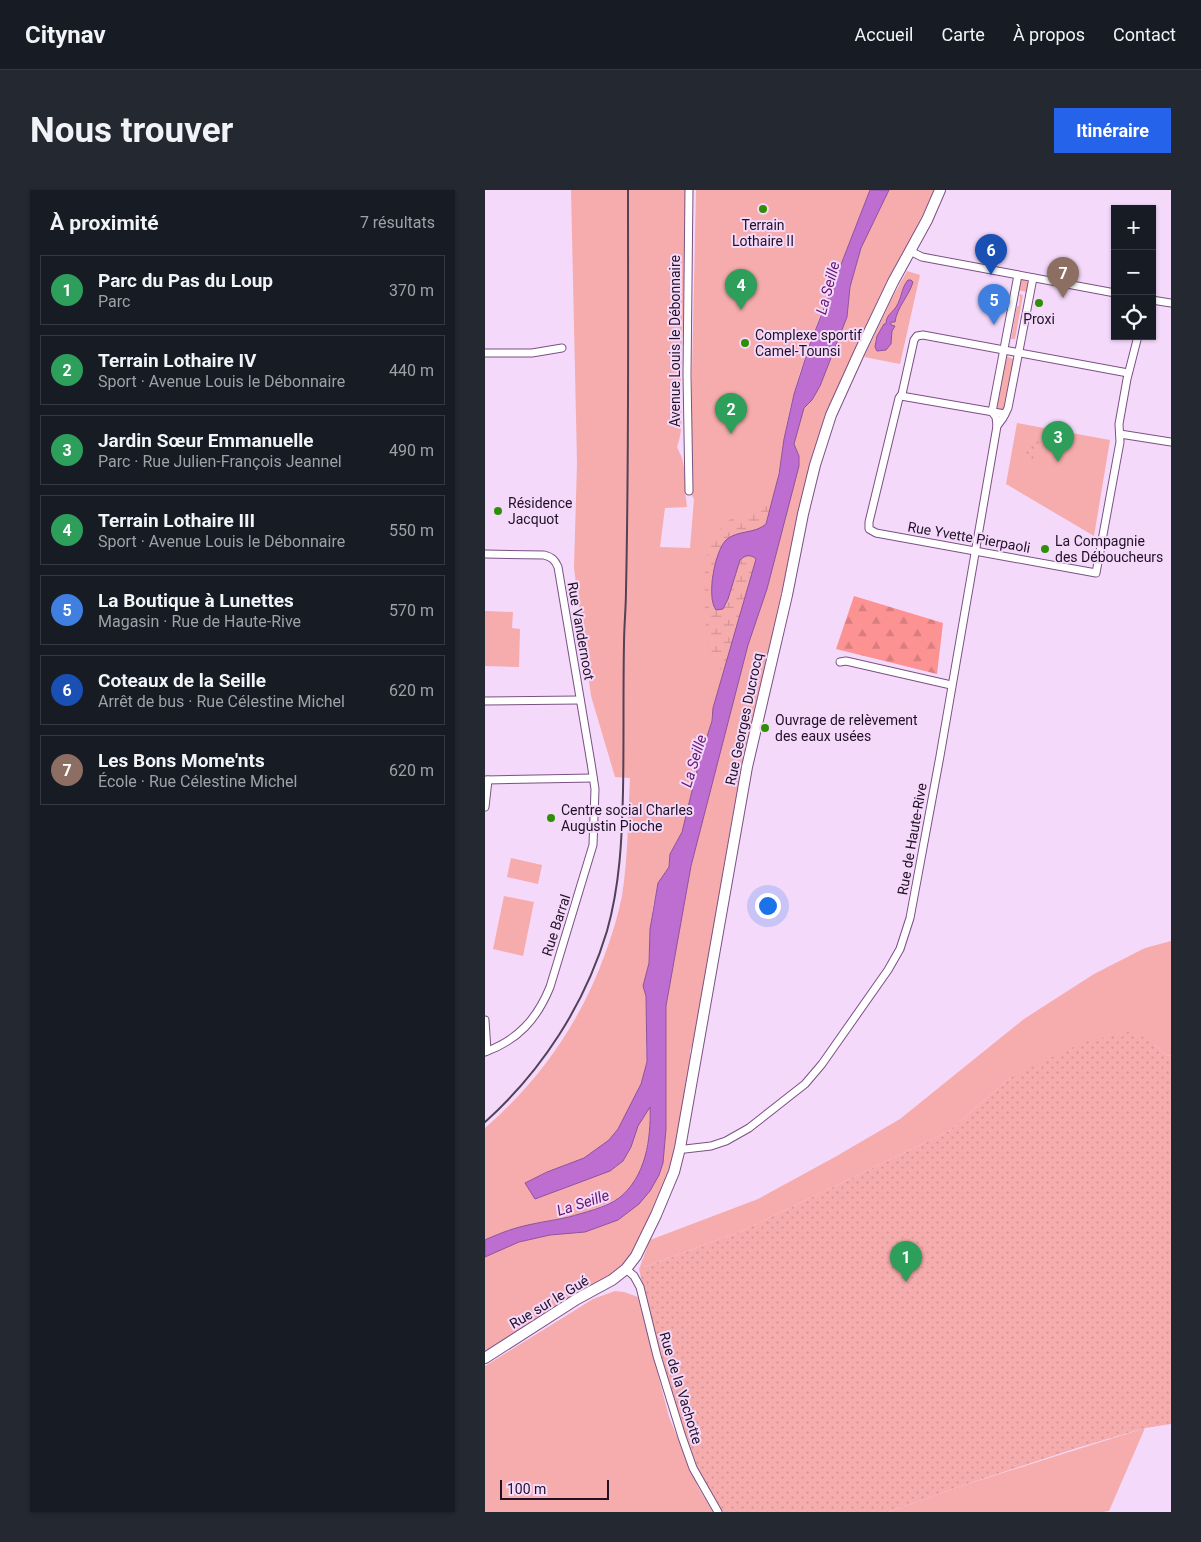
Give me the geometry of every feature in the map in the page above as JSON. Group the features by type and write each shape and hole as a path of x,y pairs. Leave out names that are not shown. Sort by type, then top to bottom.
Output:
{"street":[{"name":"Avenue Louis le Débonnaire","path":"689,190 687,375 689,492"},
{"name":"Rue Georges Ducrocq","path":"627,1269 636,1256 657,1215 674,1172 680,1148 747,767 813,474 834,409 879,310 927,220 940,190"},
{"path":"910,251 922,257 1111,292"},
{"path":"997,426 996,417 992,412 1017,275"},
{"name":"Rue de Haute-Rive","path":"680,1148 711,1146 726,1141 749,1128 798,1090 817,1072 895,959 905,937 910,918 997,426 1008,408 1033,278"},
{"path":"1156,301 1171,303"},
{"path":"1005,414 901,396 914,340 917,336 923,335 1129,373"},
{"path":"1138,340 1119,424 1120,434 1171,442"},
{"path":"485,353 532,353 562,348"},
{"name":"Rue Yvette Pierpaoli","path":"901,396 869,522 869,529 876,533 1096,573 1120,434"},
{"name":"Rue Vandernoot","path":"485,554 550,556 558,567 593,778"},
{"path":"840,662 846,661 951,685"},
{"path":"485,701 581,700"},
{"path":"485,807 487,780 593,778"},
{"name":"Rue Barral","path":"486,1052 509,1041 527,1027 543,1004 550,987 593,845 595,789 593,778"},
{"path":"485,1020 486,1052"},
{"name":"Rue sur le Gué","path":"485,1358 627,1269"},
{"name":"Rue de la Vachotte","path":"627,1269 634,1276 640,1288 669,1398 693,1468 718,1512"}],"green space":[{"path":"571,190 686,190 681,378 682,422 677,447 682,458 689,490 685,490 687,507 665,508 660,547 690,548 694,499 689,491 692,491 692,373 696,190 870,190 802,367 785,432 773,498 714,708 712,721 700,758 682,832 670,854 669,867 658,883 650,929 649,963 643,986 646,996 646,1050 650,1106 649,1135 643,1167 632,1186 617,1199 590,1211 515,1228 485,1240 485,1128 505,1110 541,1070 571,1027 583,1004 595,979 615,925 622,896 628,837 630,778 615,777 591,696 574,568 577,463"},
{"path":"889,190 934,190 917,227 875,306 821,428 807,477 733,813 694,1041 690,1051 690,1062 674,1161 662,1198 627,1263 615,1275 485,1355 485,1257 519,1242 550,1235 585,1232 618,1220 663,1163 666,1129 666,1006 691,866 748,645 767,589 799,456 794,445 797,430 804,407 812,400 847,317 850,287 861,248"},
{"path":"907,271 920,275 900,364 864,357 892,298"},
{"path":"1020,280 1027,281 1029,285 1027,292 1016,290"},
{"path":"1019,294 1023,295 1015,339 1011,339 1017,306 1019,306"},
{"path":"1006,356 1015,360 1005,410 996,408"},
{"path":"1017,423 1110,440 1094,536 1006,484"},
{"path":"1051,433 1053,438 1039,447 1031,463 1022,455 1031,444"},
{"path":"1072,440 1070,443 1049,449 1045,447 1053,441"},
{"path":"773,498 766,524 756,530 736,535 728,600 740,560 748,556 756,559 723,675 710,648 706,630 705,570 710,548 720,528 729,520 754,512"},
{"path":"854,596 943,623 937,674 836,649"},
{"path":"485,611 513,612 512,628 520,629 519,667 485,666"},
{"path":"511,858 542,865 538,884 507,877"},
{"path":"504,896 534,902 523,956 493,949"},
{"path":"1171,941 1171,1055 1167,1056 1154,1044 1011,1077 949,1131 742,1231 639,1269 650,1240 758,1199 835,1157 900,1119 1024,1019 1094,974 1145,948"},
{"path":"1133,1031 1154,1044 1167,1056 1171,1055 1171,1424 1145,1428 1077,1448 889,1512 723,1512 697,1469 685,1437 650,1319 639,1269 742,1231 949,1131 1011,1077 1084,1042"},
{"path":"615,1291 638,1297 669,1417 698,1487 713,1512 485,1512 485,1366 593,1299"},
{"path":"1145,1428 1109,1511 889,1512 955,1488"}],"shaded area":[{"path":"870,190 889,190 861,248 850,287 847,317 820,386 812,400 804,408 794,444 799,456 799,466 767,589 748,645 691,866 666,1006 666,1129 663,1163 659,1175 650,1191 639,1204 618,1220 585,1232 550,1235 519,1242 485,1257 485,1240 522,1226 581,1214 602,1207 619,1198 635,1179 645,1157 648,1144 650,1107 638,1126 631,1147 623,1161 610,1171 535,1199 525,1183 547,1172 584,1158 609,1140 618,1129 641,1084 647,1062 646,996 643,986 649,963 650,929 658,883 669,867 670,854 682,832 700,758 712,721 713,708 756,559 748,556 740,560 728,599 723,609 716,610 712,595 715,564 726,540 766,524 779,474 784,439 794,394 810,344"},
{"path":"908,280 913,282 911,287 898,311 895,322 891,322 891,325 895,326 892,331 891,344 886,350 877,351 875,347 877,336 884,324 886,324 888,316 898,304"}],"railway":[{"path":"485,1122 525,1081 559,1035 574,1010 598,958 607,931 618,879 623,791 624,637 628,490 628,190"}],"place":[{"name":"Terrain Lothaire II","path":"763,209"},
{"name":"Coteaux de la Seille","path":"991,275"},
{"name":"Les Bons Mome'nts","path":"1063,298"},
{"name":"Proxi","path":"1039,303"},
{"name":"Terrain Lothaire III","path":"741,310"},
{"name":"La Boutique à Lunettes","path":"994,325"},
{"name":"Complexe sportif Camel-Tounsi","path":"745,343"},
{"name":"Terrain Lothaire IV","path":"731,434"},
{"name":"Jardin Sœur Emmanuelle","path":"1058,462"},
{"name":"Résidence Jacquot","path":"498,511"},
{"name":"La Compagnie des Déboucheurs","path":"1045,549"},
{"name":"Ouvrage de relèvement des eaux usées","path":"765,728"},
{"name":"Centre social Charles Augustin Pioche","path":"551,818"},
{"name":"Parc du Pas du Loup","path":"906,1282"}],"water label":[{"name":"La Seille","path":"828,288"},
{"name":"La Seille","path":"694,761"},
{"name":"La Seille","path":"583,1203"}]}
